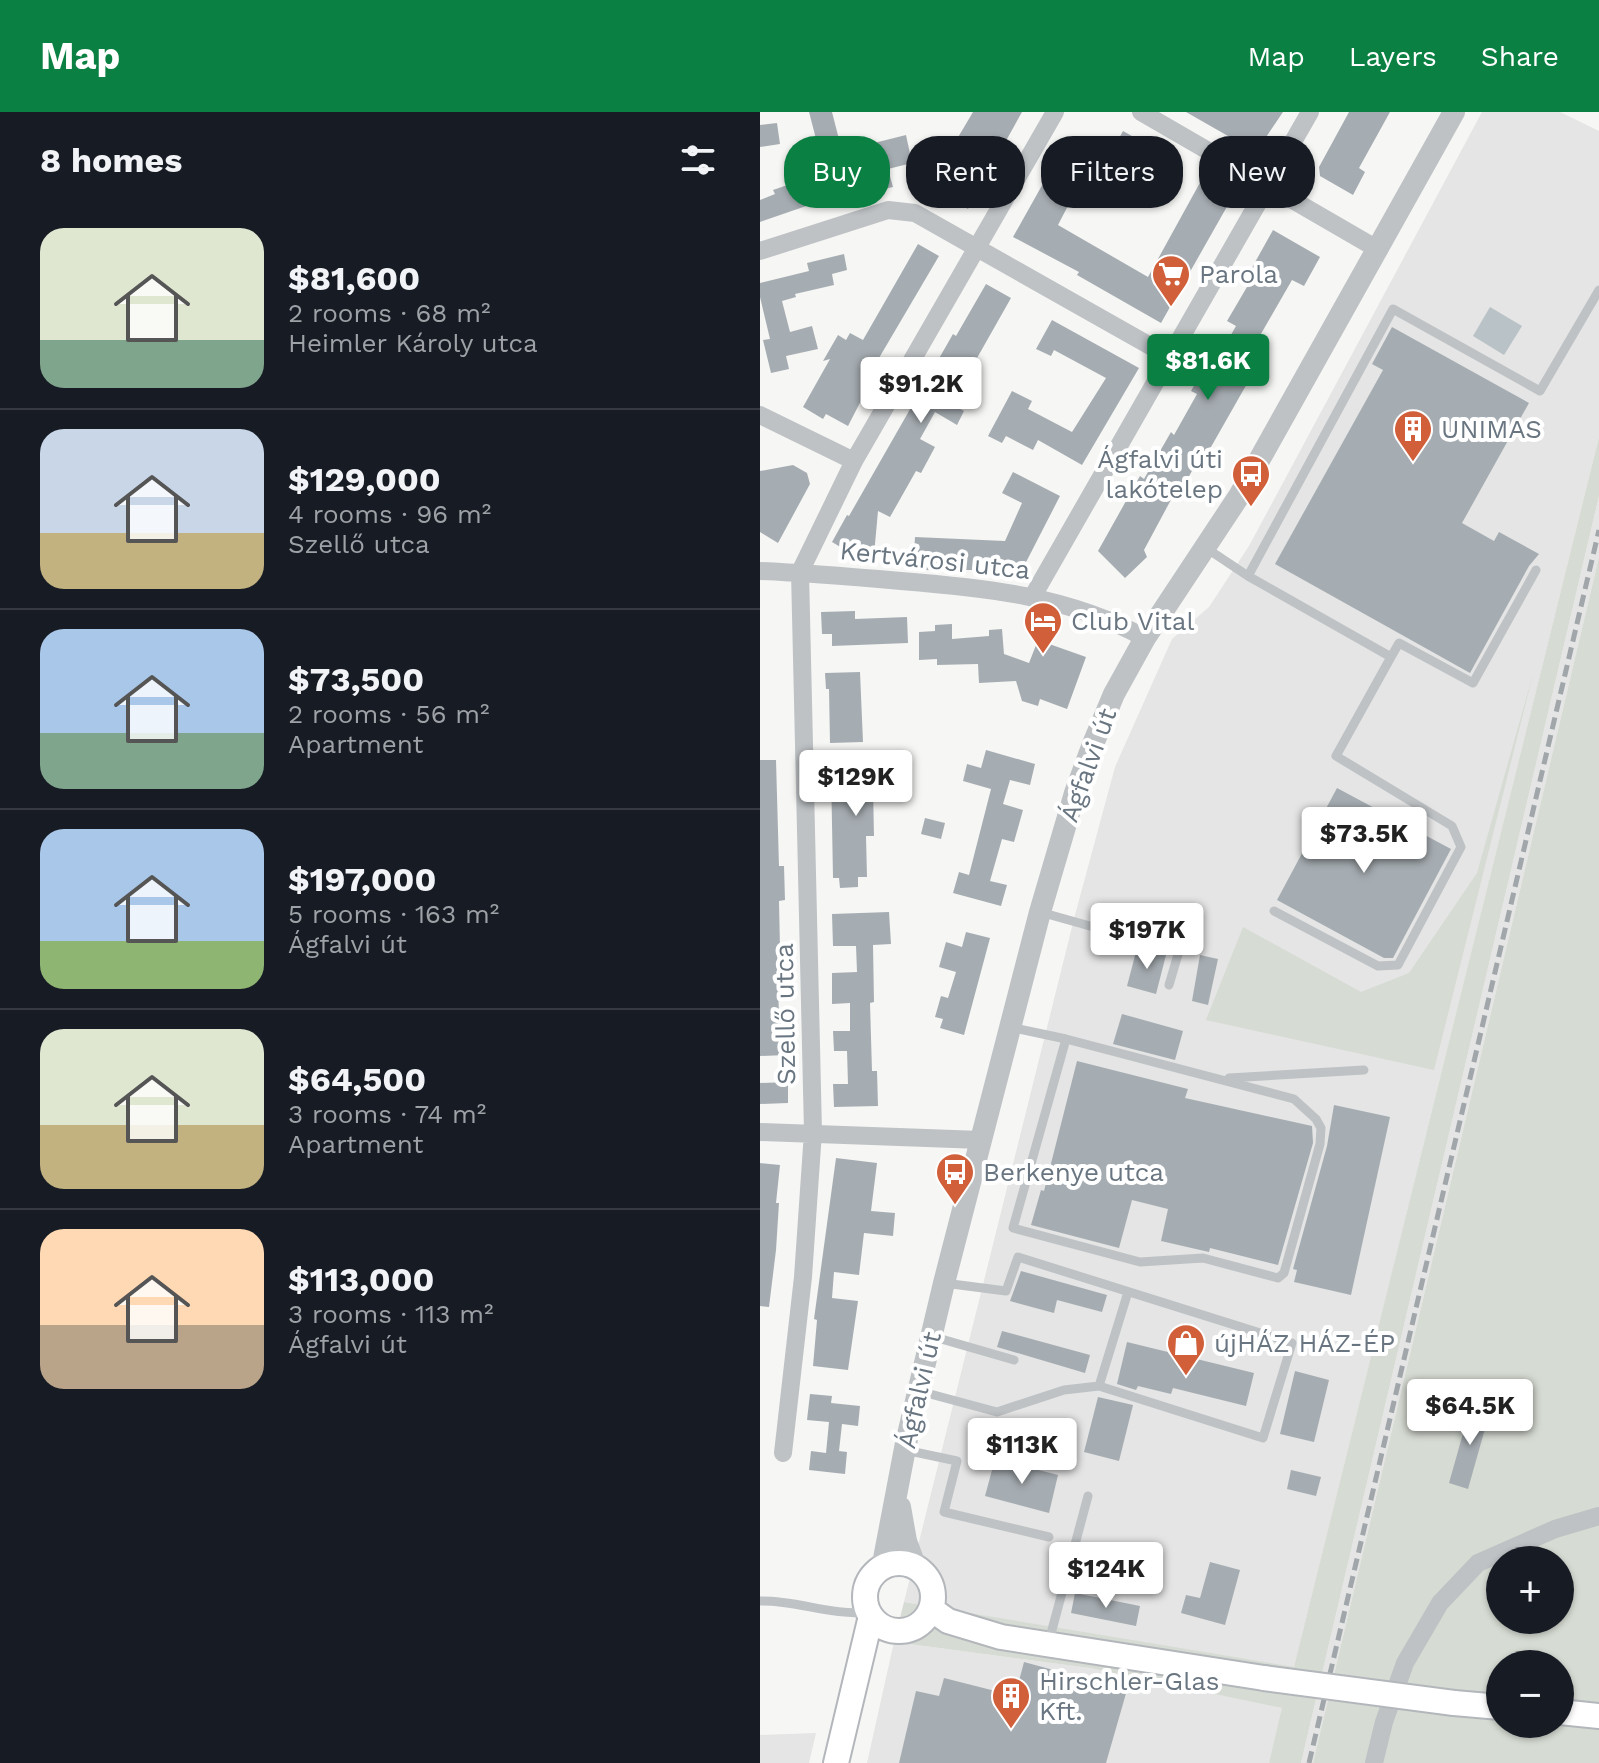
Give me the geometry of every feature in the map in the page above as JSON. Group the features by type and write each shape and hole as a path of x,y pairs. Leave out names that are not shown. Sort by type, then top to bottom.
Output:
{"main road":[{"path":"836,1763 877,1619 867,1588 875,1574 898,1564 916,1568 931,1586 933,1618"},
{"path":"877,1619 909,1630 933,1618 989,1634 1048,1644 1264,1678 1486,1706"},
{"path":"1574,1713 1599,1716"}],"street":[{"path":"800,572 854,461 1055,112"},
{"path":"1141,112 1199,145"},
{"path":"1296,136 1310,112"},
{"name":"Ágfalvi út","path":"882,1569 905,1450 944,1283 1040,912 1075,793 1093,744 1114,694 1145,638 1255,470 1454,112"},
{"path":"1033,596 1255,208"},
{"path":"1307,208 1379,250"},
{"path":"760,251 888,210 924,216 1168,356"},
{"path":"760,415 854,461"},
{"name":"Kertvárosi utca","path":"760,571 990,588 1033,596 1094,614 1145,638"},
{"name":"Szellő utca","path":"783,1453 803,1277 813,1132 800,572"},
{"path":"760,1132 981,1140"},
{"name":"Ágfalvi út","path":"898,1490 906,1541 916,1568"},
{"path":"1374,1763 1384,1722 1405,1663 1440,1603 1478,1563 1555,1529 1599,1516"}],"lane":[{"path":"1248,576 1393,309 1540,391 1599,290"},
{"path":"1205,547 1248,576 1391,657"},
{"path":"1274,911 1378,966 1398,965 1461,847 1452,826 1336,756 1399,643 1473,683 1536,570"},
{"path":"1040,912 1179,951 1169,985"},
{"path":"1010,1027 1066,1039 1294,1099 1309,1110 1321,1128 1320,1144 1288,1266 1278,1278 1203,1258 1140,1262 1013,1228 1066,1039"},
{"path":"1218,1079 1364,1070"},
{"path":"919,1391 997,1412 1064,1390 1099,1386 1263,1438 1292,1343 1018,1257 1006,1291 944,1283"},
{"path":"1099,1386 1128,1292"},
{"path":"931,1336 1014,1360"},
{"path":"905,1450 957,1461 944,1512 1049,1537"},
{"path":"1048,1644 1088,1496"},
{"path":"760,1601 783,1600 877,1619"}],"shaded area":[{"path":"1482,112 1560,112 1599,131 1599,437 1294,1668 904,1602 1075,915 1115,767 1172,639 1209,607 1249,546"},
{"path":"1490,307 1522,326 1504,355 1473,336"},
{"path":"1599,437 1599,496 1301,1763 1269,1763 1282,1708 1090,1668 894,1642 904,1602 1294,1667"},
{"path":"1599,496 1599,557 1313,1763 1301,1763"},
{"path":"1599,557 1599,1763 1313,1763"},
{"path":"1533,674 1434,1070 1206,1020 1243,927 1361,992 1409,973 1477,873"},
{"path":"894,1642 1090,1668 1283,1708 1269,1763 867,1763"},
{"path":"816,1733 809,1763 760,1763 760,1735"}],"building":[{"path":"809,112 832,112 838,136 815,136"},
{"path":"973,112 1022,112 1009,136 959,136"},
{"path":"1186,112 1283,112 1267,136 1228,136"},
{"path":"1349,112 1390,112 1359,168 1365,172 1353,195 1320,176 1319,167"},
{"path":"777,123 780,144 760,147 760,125"},
{"path":"906,135 906,164 890,168 890,139"},
{"path":"1199,184 1199,208 1226,208 1161,323 1077,275 1079,272 1013,237 1041,187 1041,208 1067,208 1058,225 1148,277"},
{"path":"784,186 784,208 800,208 760,222 760,200 775,194 773,190"},
{"path":"1273,230 1320,257 1304,286 1292,280 1258,339 1269,345 1207,454 1203,451 1177,498 1173,496 1144,550 1147,557 1125,578 1098,551 1140,476 1144,479 1171,432 1174,435 1197,394 1191,391 1205,366 1211,370 1236,326 1227,321 1254,275 1249,273"},
{"path":"918,244 939,256 879,358 882,360 848,426 826,414 823,419 803,407 830,359 823,361 838,335 846,340 850,333 863,340"},
{"path":"844,254 847,270 832,274 834,285 795,294 796,297 782,301 790,332 812,326 818,349 786,356 789,369 771,373 763,340 770,339 760,297 760,283 809,271 807,263"},
{"path":"986,284 1011,298 951,404 964,411 957,425 935,412 920,439 935,447 921,473 916,471 890,517 878,511 874,555 852,554 832,542 953,334 956,336"},
{"path":"1052,320 1139,368 1082,465 1038,440 1033,450 1006,436 1002,443 988,436 1012,391 1032,401 1028,409 1072,432 1106,378 1054,350 1051,356 1036,349"},
{"name":"UNIMAS","path":"1392,327 1529,403 1462,523 1494,541 1499,532 1539,554 1529,566 1470,673 1275,564 1383,370 1372,364"},
{"path":"793,465 807,473 810,484 778,543 760,532 760,471"},
{"path":"1013,472 1060,496 1022,570 913,570 915,537 1005,541 1022,503 1002,493"},
{"path":"855,611 855,619 907,617 908,643 832,646 832,634 822,634 821,612"},
{"path":"952,624 952,639 989,636 989,630 1002,629 1004,654 1029,663 1038,640 1086,657 1067,709 1040,699 1038,706 1022,701 1016,681 979,683 978,664 937,665 937,659 919,660 919,632 935,631 935,625"},
{"path":"860,672 863,742 830,743 829,689 826,689 825,673"},
{"path":"986,750 1035,764 1030,785 1010,780 1003,804 1023,810 1014,842 1002,839 990,881 1007,885 1001,906 953,893 959,872 969,875 991,789 963,781 967,764 981,768"},
{"path":"760,760 776,760 779,866 784,866 785,900 779,901 779,1017 786,1017 787,1055 760,1056"},
{"path":"901,768 902,788 873,789 874,836 866,836 867,877 858,877 858,887 840,888 839,878 833,878 831,770"},
{"path":"1337,788 1451,849 1393,958 1384,958 1277,900"},
{"path":"925,818 945,823 941,839 921,834"},
{"path":"889,912 891,944 873,945 874,1002 870,1003 872,1071 877,1071 878,1106 834,1107 833,1084 848,1084 847,1051 834,1051 833,1031 850,1031 850,1003 832,1004 832,973 857,972 856,946 833,946 832,914"},
{"path":"966,932 990,938 964,1035 940,1028 943,1019 935,1017 941,996 948,998 956,972 939,967 946,942 962,947"},
{"path":"1137,948 1166,955 1156,994 1127,986"},
{"path":"1200,955 1218,959 1208,1005 1192,1001"},
{"path":"1122,1014 1183,1031 1175,1060 1113,1044"},
{"path":"1077,1061 1188,1089 1185,1098 1312,1126 1313,1143 1278,1265 1210,1248 1209,1252 1161,1241 1168,1209 1132,1200 1119,1248 1031,1225 1041,1190 1044,1191"},
{"path":"788,1082 788,1103 760,1104 760,1083"},
{"path":"1334,1105 1390,1117 1351,1295 1294,1282 1297,1270 1293,1269 1327,1146"},
{"path":"836,1158 877,1163 871,1211 895,1213 893,1236 864,1233 859,1275 834,1272 832,1298 858,1301 848,1370 813,1366 817,1320 814,1319"},
{"path":"760,1163 780,1165 776,1250 769,1307 760,1306"},
{"path":"1021,1271 1107,1295 1102,1312 1057,1300 1054,1313 1010,1301"},
{"path":"1002,1331 1090,1355 1085,1373 997,1347"},
{"name":"újHÁZ HÁZ-ÉP","path":"1127,1342 1254,1373 1246,1406 1173,1388 1171,1394 1138,1386 1136,1390 1117,1384"},
{"path":"1295,1371 1329,1380 1314,1442 1280,1434"},
{"path":"810,1394 832,1396 831,1403 860,1406 858,1426 842,1424 839,1451 847,1452 845,1474 809,1470 811,1451 826,1453 829,1422 807,1420"},
{"path":"1098,1397 1133,1405 1119,1461 1084,1452"},
{"path":"1471,1405 1490,1411 1468,1489 1449,1483"},
{"path":"995,1459 1058,1475 1049,1513 985,1496"},
{"path":"1291,1470 1321,1477 1316,1496 1287,1489"},
{"path":"1210,1562 1240,1570 1225,1625 1181,1613 1186,1595 1200,1598"},
{"path":"1075,1593 1140,1606 1136,1626 1071,1613"},
{"name":"Hirschler-Glas Kft.","path":"1024,1662 1127,1690 1106,1763 899,1763 916,1691 939,1696 944,1678 1015,1696"}],"railway":[{"path":"1309,1763 1599,530"}],"place":[{"name":"Parola","path":"1171,308"},
{"name":"UNIMAS","path":"1413,463"},
{"name":"Ágfalvi úti lakótelep","path":"1251,508"},
{"name":"Club Vital","path":"1043,655"},
{"name":"Berkenye utca","path":"955,1206"},
{"name":"újHÁZ HÁZ-ÉP","path":"1186,1377"},
{"name":"Hirschler-Glas Kft.","path":"1011,1730"}]}
